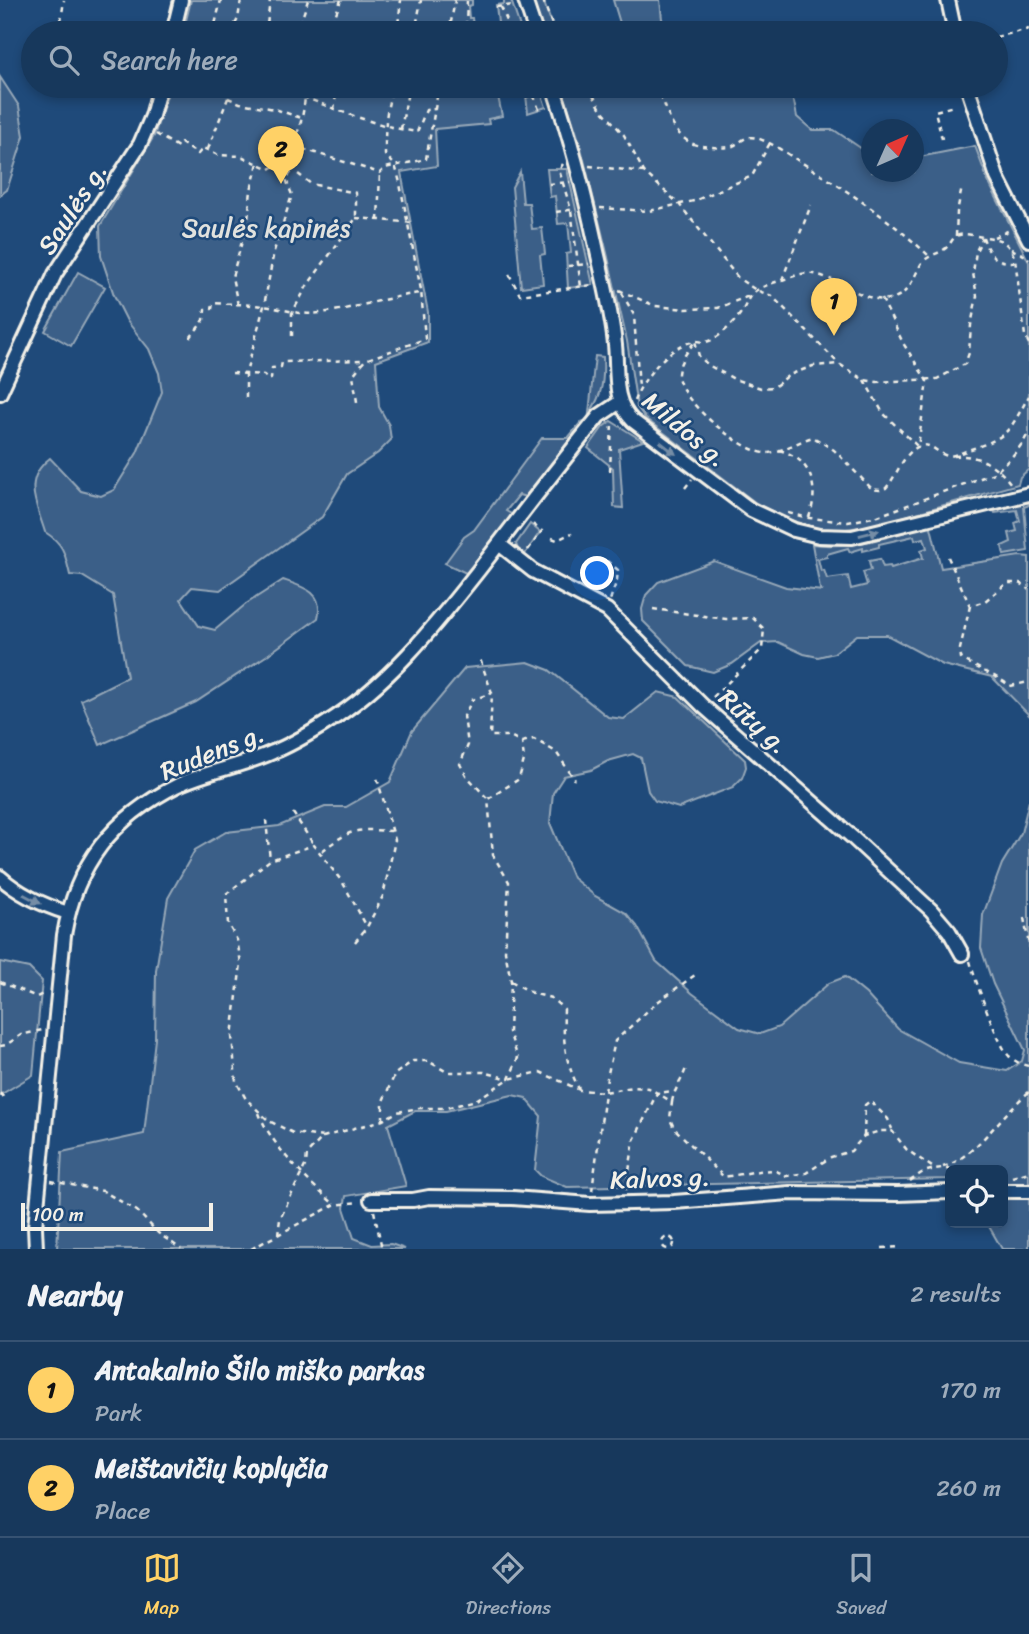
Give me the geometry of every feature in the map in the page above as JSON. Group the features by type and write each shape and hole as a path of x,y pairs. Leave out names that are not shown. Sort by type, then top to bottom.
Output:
{"street":[{"path":"176,21 181,0"},
{"path":"948,0 952,21"},
{"path":"526,2 532,21"},
{"name":"Saulės g.","path":"0,393 55,274 140,144 157,98"},
{"name":"Mildos g.","path":"557,98 582,181 612,322 626,414 633,421 735,500 768,520 794,530 825,537 852,537 1024,494"},
{"path":"971,98 997,177 1026,235"},
{"name":"Rudens g.","path":"36,1249 35,1227 57,987 68,913 87,864 96,849 116,829 178,785 274,752 324,725 384,680 430,631 599,415 626,404"},
{"name":"Rūtų g.","path":"499,544 520,562 607,610 703,706 852,837 930,910 949,931 962,954"},
{"path":"0,877 37,903 68,913"},
{"path":"1008,1191 1029,1191"},
{"name":"Kalvos g.","path":"371,1200 413,1200 429,1197 513,1198 590,1204 674,1202 790,1193 945,1192"}],"path":[{"path":"61,21 64,0"},
{"path":"216,21 221,0"},
{"path":"237,21 242,0"},
{"path":"267,21 270,0"},
{"path":"301,21 308,0"},
{"path":"334,21 341,0"},
{"path":"398,21 401,0"},
{"path":"417,21 421,0"},
{"path":"451,21 455,0"},
{"path":"466,21 467,0"},
{"path":"543,0 551,21"},
{"path":"506,21 499,7 526,2"},
{"path":"1008,34 1029,29"},
{"path":"208,149 228,98 301,118"},
{"path":"156,134 178,147 181,143 198,154 203,148 218,155 242,156 270,169 284,160 293,146 305,98"},
{"path":"307,98 385,127 417,132 426,110 435,109"},
{"path":"334,110 336,98"},
{"path":"232,373 264,375 271,379 272,368 281,367 282,362 365,360 425,339 421,293 395,165 385,155 389,98"},
{"path":"401,129 407,98"},
{"path":"293,146 380,173 395,165 426,159 437,98"},
{"path":"534,98 540,112"},
{"path":"595,98 624,135 644,172 679,204 738,279 772,296 839,364 864,380 877,383 927,381 937,379 965,363 970,353 971,325 977,296 973,273 976,251 983,237"},
{"path":"660,98 677,131 690,142 706,147 733,146 742,138 751,137 770,143 829,179 929,256"},
{"path":"942,139 935,111 954,106"},
{"path":"556,212 587,207 649,211 694,201 752,176 770,143"},
{"path":"284,160 311,184 356,193 356,218 307,286 292,313 292,336"},
{"path":"565,162 559,170 570,209 581,287"},
{"path":"238,305 232,277 248,220 251,190 258,163"},
{"path":"578,165 644,172"},
{"path":"246,398 246,373 264,306 274,251 292,195 286,179 293,170"},
{"path":"378,221 380,173"},
{"path":"549,184 582,181"},
{"path":"956,236 962,187"},
{"path":"782,281 811,205"},
{"path":"356,218 415,223"},
{"path":"993,237 1007,230 1026,235"},
{"path":"626,404 671,353 684,343 707,342 725,330 741,314 756,290 802,274 818,274 853,291 892,299 902,294 929,256 944,250 956,236 966,234 993,237 1029,260"},
{"path":"983,237 993,257 1004,263 1015,262"},
{"path":"1011,249 1025,336 1029,344"},
{"path":"568,266 600,262"},
{"path":"509,274 520,295 604,284 655,306 687,309 718,308 750,296"},
{"path":"621,291 634,315 639,388"},
{"path":"190,338 204,320 205,309 212,309 213,303 264,306 292,313 319,313 368,304 388,297 421,293"},
{"path":"882,299 903,343 927,381 918,447"},
{"path":"695,341 699,356 708,365 734,379 761,388 774,387 789,376 813,366 839,364"},
{"path":"695,341 682,360 678,376 682,390 709,419 753,450 766,453 813,437 834,450 872,489 880,490 886,488 909,454 918,447 929,446 950,456 968,455 979,458 998,470 1024,494"},
{"path":"357,402 353,374 365,360"},
{"path":"864,380 883,413 918,447"},
{"path":"950,456 990,443 1005,434 1017,420 1029,396"},
{"path":"1024,405 1029,411"},
{"path":"599,415 612,420 610,471"},
{"path":"781,511 809,518 848,522 878,516 998,470 1022,445 1029,432"},
{"path":"779,450 801,461 811,473 813,508 809,518 794,530"},
{"path":"520,562 542,531 523,513"},
{"path":"552,538 557,540 572,533"},
{"path":"948,557 970,606 960,649 961,658 1010,686 1029,682"},
{"path":"607,561 618,570 607,610"},
{"path":"970,606 985,601 1007,583 1020,583 1029,589"},
{"path":"653,609 726,619 753,618 764,629 762,649 703,706"},
{"path":"479,656 492,693 490,736 510,736 522,742 534,739 556,751 575,780"},
{"path":"492,693 472,700 464,716 468,745 460,764 488,799 493,855 509,882 505,951 511,981 509,1032 518,1058 509,1079"},
{"path":"488,799 519,779 524,760 522,742"},
{"path":"355,942 367,927 383,896 396,841 377,778"},
{"path":"293,813 343,883 367,927"},
{"path":"266,820 270,860"},
{"path":"321,852 345,833 363,830 393,831"},
{"path":"314,845 270,860 226,894 228,924 237,940 241,963 232,1036 236,1081 259,1114 293,1133 323,1137 383,1120 397,1112 419,1108 446,1108 476,1100 509,1079 540,1073 580,1090 605,1092 633,1087 649,1088 672,1102"},
{"path":"1024,918 1029,945"},
{"path":"962,954 968,953 980,990 1009,1055 1023,1066 1029,1066"},
{"path":"590,1204 605,1092 615,1041 656,1003 695,975"},
{"path":"511,981 532,993 551,998 564,1009 563,1046 569,1068 580,1090"},
{"path":"0,982 37,997 57,987"},
{"path":"0,1046 21,1035 45,1029 53,1030"},
{"path":"383,1120 383,1101 395,1074 413,1061 428,1061 447,1072 484,1072 509,1079"},
{"path":"686,1068 682,1082 674,1091 670,1119 674,1128 724,1177 775,1170 787,1176 806,1173 831,1157 851,1151 864,1136 880,1130 892,1130"},
{"path":"657,1093 674,1091"},
{"path":"898,1194 913,1178 923,1172 954,1164 1029,1092"},
{"path":"0,1093 4,1098"},
{"path":"624,1203 634,1140 657,1093"},
{"path":"864,1136 865,1105 870,1101 888,1119 892,1130 907,1150 935,1170"},
{"path":"259,1114 264,1128 300,1172 334,1205"},
{"path":"278,1235 281,1219 300,1172 306,1164 307,1154 323,1137"},
{"path":"1008,1179 1029,1172"},
{"path":"39,1178 103,1191 137,1210 158,1233 181,1249"},
{"path":"251,1249 334,1205 371,1200 382,1249"},
{"path":"882,1248 901,1247"}],"green space":[{"path":"191,0 472,0 472,5 468,6 469,18 472,21 186,21"},
{"path":"504,0 511,0 518,21 498,21 496,5 504,4"},
{"path":"532,0 543,0 551,21 539,21"},
{"path":"613,0 660,0 664,21 619,21"},
{"path":"0,77 19,106 24,136 7,190 0,195"},
{"name":"Saulės kapinės","path":"166,98 498,98 502,116 488,119 489,124 435,129 437,166 401,172 428,312 428,342 376,361 379,407 389,425 391,440 378,453 347,474 322,517 220,590 192,587 181,599 199,626 215,630 246,604 283,580 305,588 315,596 319,609 318,618 196,702 100,745 81,700 127,677 113,595 82,576 70,575 63,550 45,532 35,502 34,483 41,466 50,458 81,491 101,496 114,490 137,453 162,392 159,373 149,349 127,321 114,295 101,256 100,226 154,136"},
{"path":"526,98 543,98 546,107 528,113"},
{"path":"565,98 792,98 797,117 812,130 834,130 861,148 861,182 924,182 924,156 975,146 988,181 1029,262 1029,469 1020,477 1018,484 874,525 839,530 815,528 784,518 756,503 646,419 637,407 627,341 579,140"},
{"path":"547,169 567,169 593,285 568,288 566,254 571,253 568,223 558,224 555,196 550,197"},
{"path":"520,172 523,203 529,203 532,229 542,228 545,254 540,255 543,284 521,287 512,187"},
{"path":"78,272 105,287 71,346 45,331"},
{"path":"595,356 603,357 603,379 600,393 589,413"},
{"path":"584,421 529,498 519,495 506,511 513,515 466,573 445,563 464,537 474,530 542,438 568,438"},
{"path":"611,421 643,441 619,449 623,508 614,507 613,468 588,448 603,427"},
{"path":"1029,502 1029,505 1024,507 1028,551 1004,555 1002,546 1011,542 1009,533 1017,531 1015,523 1020,521 1017,510 994,511"},
{"path":"530,524 540,532 525,554 516,544"},
{"path":"928,525 931,527 941,568 1020,556 1029,557 1029,715 992,677 943,665 887,635 857,635 834,653 818,657 804,654 778,642 761,643 732,664 713,672 688,666 643,621 642,609 646,595 658,582 714,561 786,587 823,591 820,589 812,544 856,543 885,538","holes":["914,536 915,540 924,538 927,548 921,550 923,558 891,568 883,567 880,559 869,561 871,570 863,572 867,585 851,589 848,576 827,579 824,570 821,571 818,559 827,557 827,554 848,548 850,552 863,548 863,551 879,547 879,544"]},
{"path":"528,662 549,670 608,717 624,719 658,692 678,697 745,760 746,767 742,778 733,787 679,808 655,801 648,791 641,758 633,754 608,761 591,770 564,776 553,793 550,823 573,878 595,896 626,913 637,926 656,961 692,993 739,1028 760,1034 779,1027 829,983 845,977 866,994 898,1029 959,1063 1007,1071 1022,1061 1025,1050 993,984 981,948 983,915 1002,864 1021,833 1029,801 1029,1249 1002,1249 990,1228 1008,1228 1008,1165 945,1165 945,1179 567,1187 541,1176 535,1170 541,1116 526,1098 512,1095 446,1111 415,1111 388,1125 406,1186 346,1196 344,1208 354,1238 372,1245 391,1244 405,1249 57,1249 62,1152 144,1134 155,1039 156,970 168,898 195,850 226,832 279,826 325,807 346,807 390,782 412,731 465,668"},
{"path":"0,962 29,968 42,981 33,1075 0,1095"}],"place":[{"name":"Meištavičių koplyčia","path":"281,184"},
{"name":"Antakalnio Šilo miško parkas","path":"834,336"}]}
